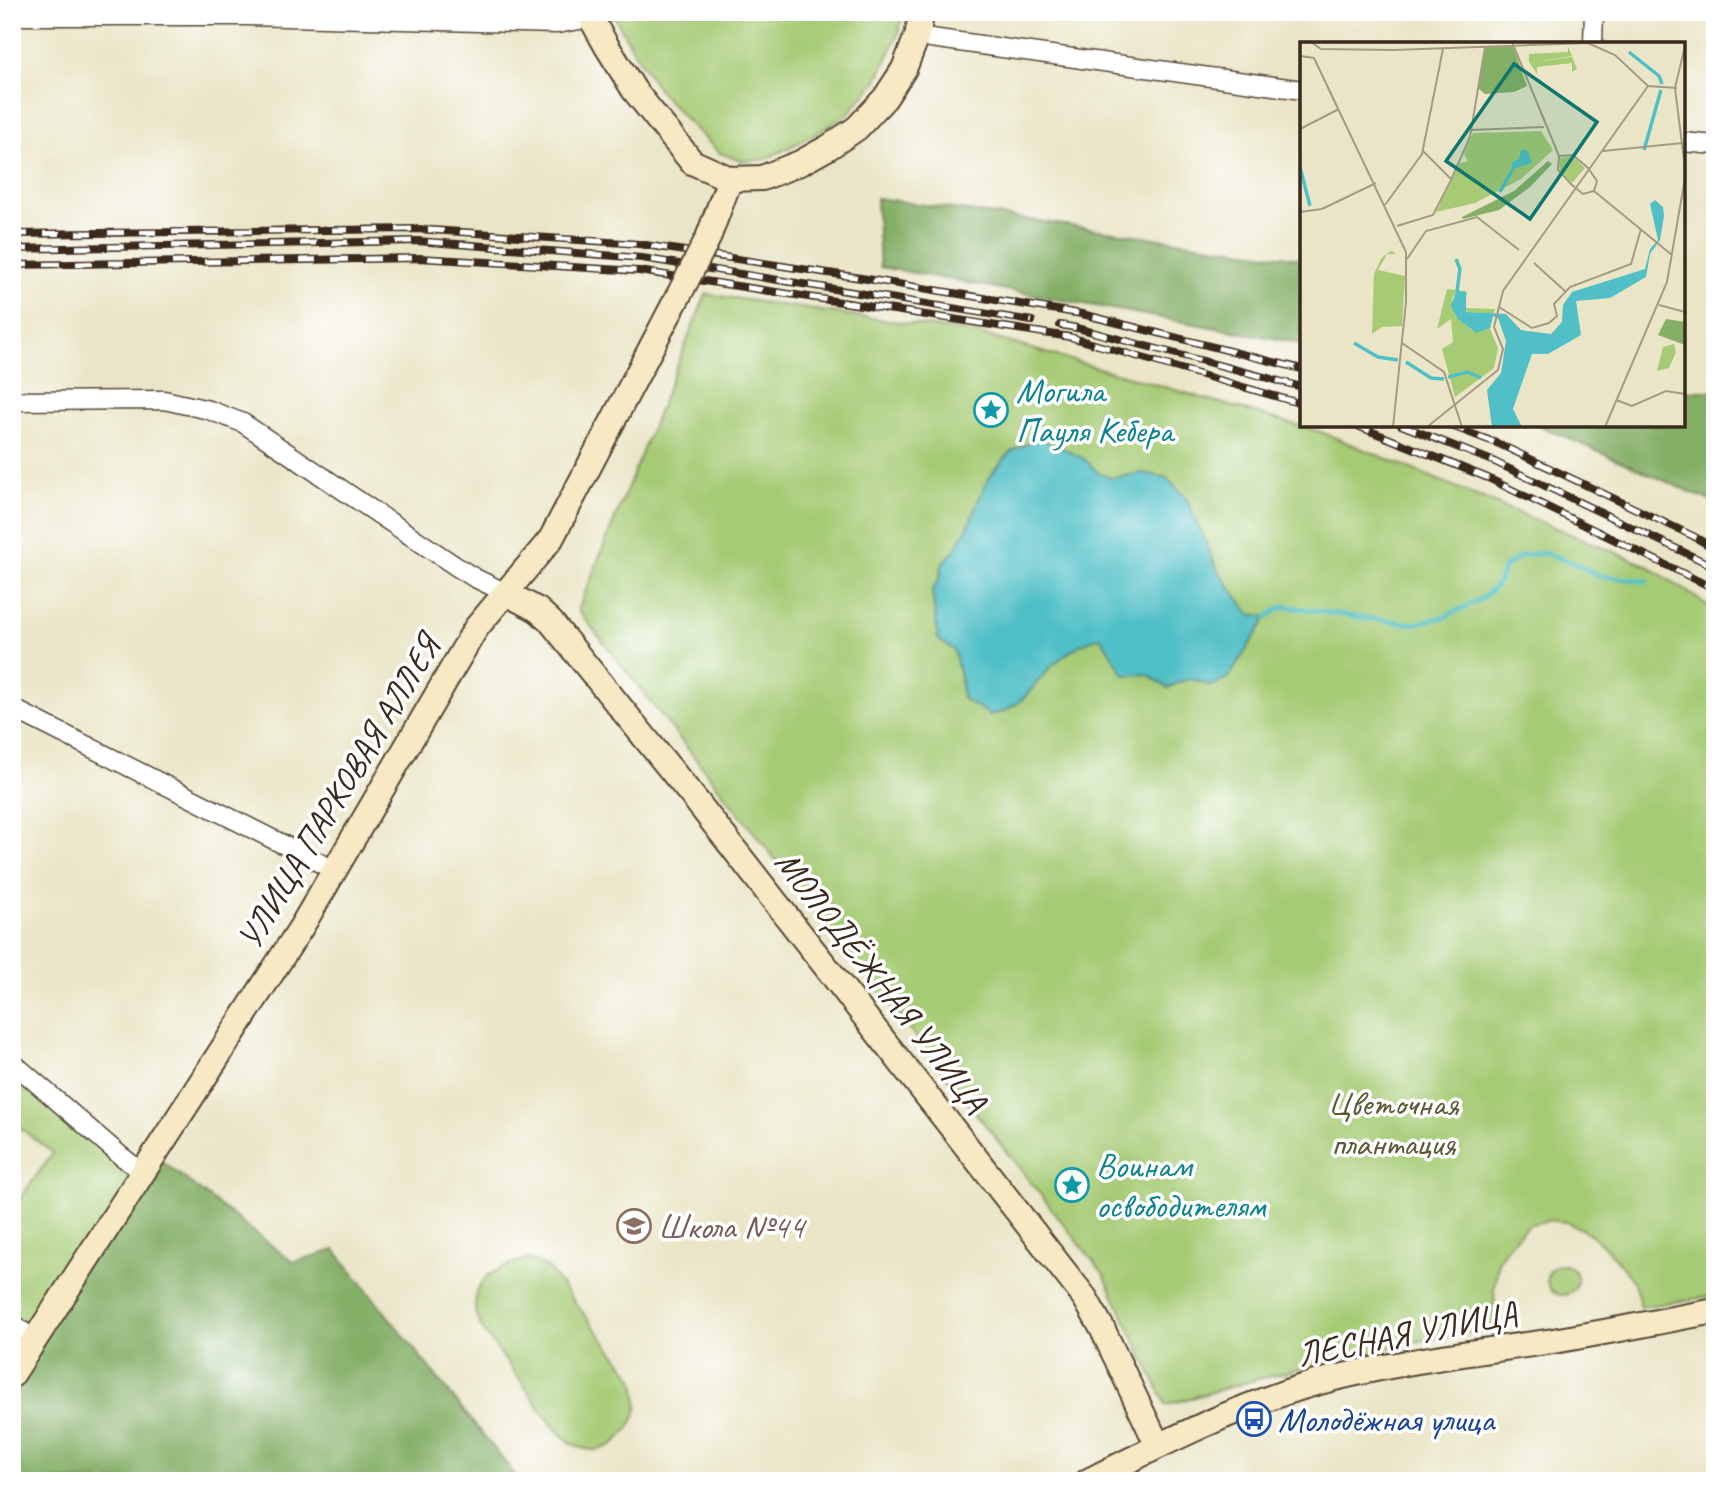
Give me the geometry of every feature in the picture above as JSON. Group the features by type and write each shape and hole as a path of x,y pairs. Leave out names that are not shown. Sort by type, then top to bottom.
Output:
{"street":[{"path":"1593,42 1594,12"},
{"path":"12,16 261,16 557,24 591,15 634,90 692,162 730,179 762,178 800,163 857,128 885,98 904,69 920,24 1300,90"},
{"path":"1685,142 1715,145"},
{"name":"УЛИЦА ПАРКОВАЯ АЛЛЕЯ","path":"12,1376 302,926 476,628 551,539 708,238 730,179"},
{"path":"12,401 164,400 209,410 243,424 457,567 506,593"},
{"name":"МОЛОДЁЖНАЯ УЛИЦА","path":"506,593 538,610 551,622 706,814 1085,1298 1158,1446"},
{"path":"12,708 334,870"},
{"path":"12,1062 143,1173"},
{"name":"ЛЕСНАЯ УЛИЦА","path":"1088,1481 1158,1446 1249,1406 1311,1385 1404,1362 1558,1340 1715,1311"},
{"path":"12,1322 34,1341"}],"green space":[{"path":"612,12 902,12 899,33 876,82 847,115 764,160 741,161 720,153 662,94"},
{"path":"876,198 1300,259 1300,344 1289,341 880,267"},
{"name":"Цветочная плантация","path":"706,294 980,334 1321,432 1646,565 1715,610 1715,1296 1641,1307 1634,1283 1604,1246 1589,1233 1567,1222 1548,1220 1528,1225 1499,1259 1494,1288 1496,1329 1413,1342 1255,1380 1166,1405 1104,1275 578,610"},
{"path":"1685,391 1715,391 1715,503 1543,427 1685,427"},
{"path":"12,1068 143,1173 12,1375 12,1209 53,1153 20,1128 12,1138"},
{"path":"154,1155 293,1262 335,1250 520,1481 12,1481 12,1375"},
{"path":"529,1259 548,1268 634,1378 637,1410 632,1423 612,1445 589,1450 569,1441 543,1413 482,1329 475,1312 476,1291 481,1283 496,1271"},
{"path":"1562,1265 1573,1269 1577,1280 1573,1291 1562,1295 1551,1291 1547,1280 1551,1269"}],"water":[{"path":"1038,439 1086,460 1098,473 1111,478 1143,473 1167,478 1186,498 1218,571 1250,614 1267,617 1229,677 1212,686 1190,680 1168,688 1147,674 1124,675 1101,637 1080,645 1067,654 1049,669 1024,698 1009,709 990,715 962,698 954,650 938,639 932,590 939,580 942,565 967,529 989,477 1010,452"}],"waterway":[{"path":"1267,617 1283,606 1414,624 1444,617 1481,599 1497,585 1505,567 1521,556 1544,553 1601,576 1647,581"}],"railway":[{"path":"12,234 416,229 639,244 1082,314 1300,368"},
{"path":"12,249 417,241 642,258 1032,321"},
{"path":"12,265 419,258 639,271 1070,337 1300,403"},
{"path":"1060,325 1300,386"},
{"path":"1360,427 1488,478 1715,589"},
{"path":"1406,427 1495,462 1715,567"},
{"path":"1454,427 1499,444 1715,549"}],"place":[{"name":"Могила Пауля Кебера","path":"991,410"},
{"name":"Воинам освободителям","path":"1072,1185"},
{"name":"Школа №44","path":"634,1226"},
{"name":"Молодёжная улица","path":"1254,1419"}]}
